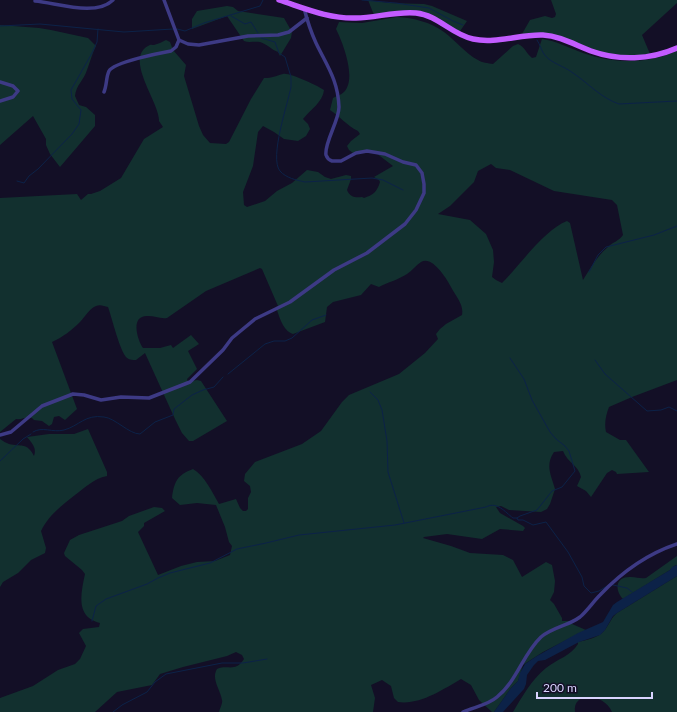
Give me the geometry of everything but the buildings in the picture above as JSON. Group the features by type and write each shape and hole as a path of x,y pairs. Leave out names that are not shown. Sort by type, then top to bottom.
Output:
{"main road":[{"path":"279,0 326,15 353,18 369,18 408,12 417,13 434,18 462,35 473,39 498,39 527,35 552,36 603,55 638,58 656,56 677,48"}],"street":[{"path":"35,1 51,2 80,8 106,6 113,0"},
{"path":"104,92 107,85 108,72 113,66 123,62 171,51 176,47 179,40 164,0"},
{"path":"0,435 10,432 42,406 73,394 84,394 101,400 121,397 149,398 190,382 223,350 232,338 250,323 266,313 290,302 334,270 367,253 405,224 416,210 424,193 424,184 422,173 416,165 403,162 385,154 367,151 356,153 341,161 332,161 328,158 326,152 337,120 339,108 338,97 332,74 316,42 304,8"},
{"path":"179,40 188,44 199,45 248,36 278,36 289,32 307,18"},
{"path":"0,82 13,86 18,91 13,97 0,101"},
{"path":"463,712 498,697 511,681 531,649 547,632 551,629 574,622 621,575 649,556 677,544"}],"green space":[{"path":"368,0 389,3 424,4 467,21 458,34 447,27 421,15 374,15"},
{"path":"551,0 677,0 677,3 642,35 650,54 634,56 617,55 554,38 522,34 530,20 545,16 552,18 555,17 556,14"},
{"path":"227,6 233,7 238,11 284,18 292,32 291,38 280,56 278,52 263,43 244,41 227,16 192,29 192,19 197,11"},
{"path":"397,17 422,21 444,32 465,51 481,62 493,64 513,46 518,44 532,58 536,57 542,39 558,43 595,57 618,61 654,58 677,51 677,380 609,407 605,422 606,432 620,440 626,440 649,472 617,474 612,470 607,473 591,497 586,491 577,486 581,477 580,473 563,451 554,452 549,466 555,489 547,509 541,512 509,510 501,506 496,507 500,513 523,526 525,528 523,531 500,529 482,539 447,534 423,538 470,553 503,555 513,560 522,577 546,562 552,565 555,581 554,592 550,600 562,618 562,621 573,621 572,624 586,630 543,652 523,665 518,681 511,688 494,712 492,712 479,700 471,685 461,679 431,696 406,702 398,702 394,698 391,686 382,680 371,685 375,698 373,712 219,712 222,701 215,680 215,673 217,669 238,666 241,663 244,659 242,655 236,652 227,656 160,674 152,685 117,692 95,712 0,712 0,698 33,686 58,670 75,664 80,659 86,646 79,633 83,629 99,627 100,623 92,620 83,610 81,596 85,574 65,556 64,553 70,540 79,535 122,521 129,516 154,507 162,508 165,511 144,523 144,526 138,532 158,575 181,566 197,562 215,561 230,555 232,546 229,542 216,505 197,503 180,505 172,498 177,480 183,474 193,469 205,480 219,504 236,499 240,508 243,511 246,511 248,509 248,498 251,492 250,486 244,481 245,474 255,462 302,444 321,431 342,402 349,395 399,374 425,353 438,339 436,334 440,329 462,315 462,307 449,283 439,269 430,262 425,261 421,262 409,273 400,278 379,287 371,284 361,295 333,302 327,307 325,322 293,334 287,330 282,323 276,307 278,306 262,269 260,268 206,291 167,318 151,316 142,317 139,319 136,328 143,348 160,348 171,345 173,348 191,335 199,344 188,351 197,369 187,379 188,382 197,380 201,381 227,421 193,441 189,441 182,433 175,419 145,353 136,360 130,360 124,355 108,307 98,305 91,309 71,331 52,342 77,409 65,420 59,416 54,417 52,424 49,426 42,421 34,420 28,417 16,419 0,432 0,198 77,194 81,200 88,194 100,191 121,178 144,139 163,127 159,121 158,113 141,71 140,61 142,52 148,46 156,45 166,40 170,42 173,50 186,65 184,76 199,126 203,135 210,143 226,144 229,142 251,99 264,78 283,74 291,75 324,90 319,102 303,119 308,124 310,129 306,136 298,141 284,139 263,126 258,132 253,166 243,192 244,205 247,207 265,201 277,191 292,183 307,170 318,172 331,179 346,175 351,176 347,190 351,196 364,198 370,196 376,191 380,182 374,177 393,166 376,153 353,153 349,150 347,146 360,134 330,110 333,98 344,92 348,86 349,79 348,61 336,29 339,22 362,23","holes":["491,164 496,168 510,170 554,191 612,200 617,205 623,235 600,254 583,280 570,223 567,221 559,225 542,239 502,283 496,280 492,277 494,262 493,250 486,234 470,220 438,214 450,206 474,182 478,171"]},
{"path":"0,25 39,28 88,38 96,46 86,74 77,89 75,96 79,105 86,107 95,115 95,126 60,167 50,154 46,145 46,139 33,116 0,145"},
{"path":"88,429 107,472 107,476 90,484 56,511 41,531 46,548 45,553 31,560 18,573 3,582 0,587 0,439 9,444 26,447 34,456 34,448 27,437 49,434 74,434"},
{"path":"677,556 677,565 670,570 623,599 620,595 618,591 618,584 622,579 626,577 646,578"},
{"path":"677,576 677,712 612,712 602,701 589,697 578,700 575,705 575,712 513,712 524,694 541,672 572,652 578,642 599,635 606,629 617,613"}],"water":[{"path":"677,565 677,576 613,616 605,630 600,635 579,642 545,660 538,661 527,675 524,689 503,712 494,712 511,688 518,681 525,664 578,633 603,622 613,605"}],"waterway":[{"path":"177,29 185,31 204,23 260,6 263,0"},
{"path":"362,0 429,8 463,25"},
{"path":"231,16 245,24 251,22 258,33"},
{"path":"0,26 40,24 124,32 173,29"},
{"path":"17,181 24,183 29,176 38,169 72,134 79,124 81,110 72,99 71,90 97,42 98,29"},
{"path":"261,38 275,42 279,53 285,57 291,77 291,87 278,143 277,164 280,171 288,177 305,182 372,178 383,180 403,190"},
{"path":"537,40 543,52 550,60 579,77 600,94 612,101 619,104 677,101"},
{"path":"589,272 598,255 606,247 654,235 677,226"},
{"path":"228,374 265,344 274,341 285,341 292,338 312,320 326,315"},
{"path":"510,358 524,379 532,400 550,432 569,451 575,471 562,487 552,491 537,510 517,518"},
{"path":"595,360 605,374 647,411 661,410 669,407 677,411"},
{"path":"33,432 36,430 60,431 92,417 104,417 140,434 155,422 173,415 174,409 192,395 214,387 223,377"},
{"path":"370,392 378,400 382,410 387,441 388,472 404,523"},
{"path":"0,461 23,439 31,434"},
{"path":"92,621 96,606 106,599 147,584 170,573 210,563 237,549 299,535 395,525 494,505 504,510 513,518 523,520 533,525 546,522 568,552 582,577 584,586 591,593 599,591 607,586"},
{"path":"613,585 627,588 632,592"},
{"path":"113,712 122,705 147,692 155,682 166,674 222,663 243,663 267,659"}]}
